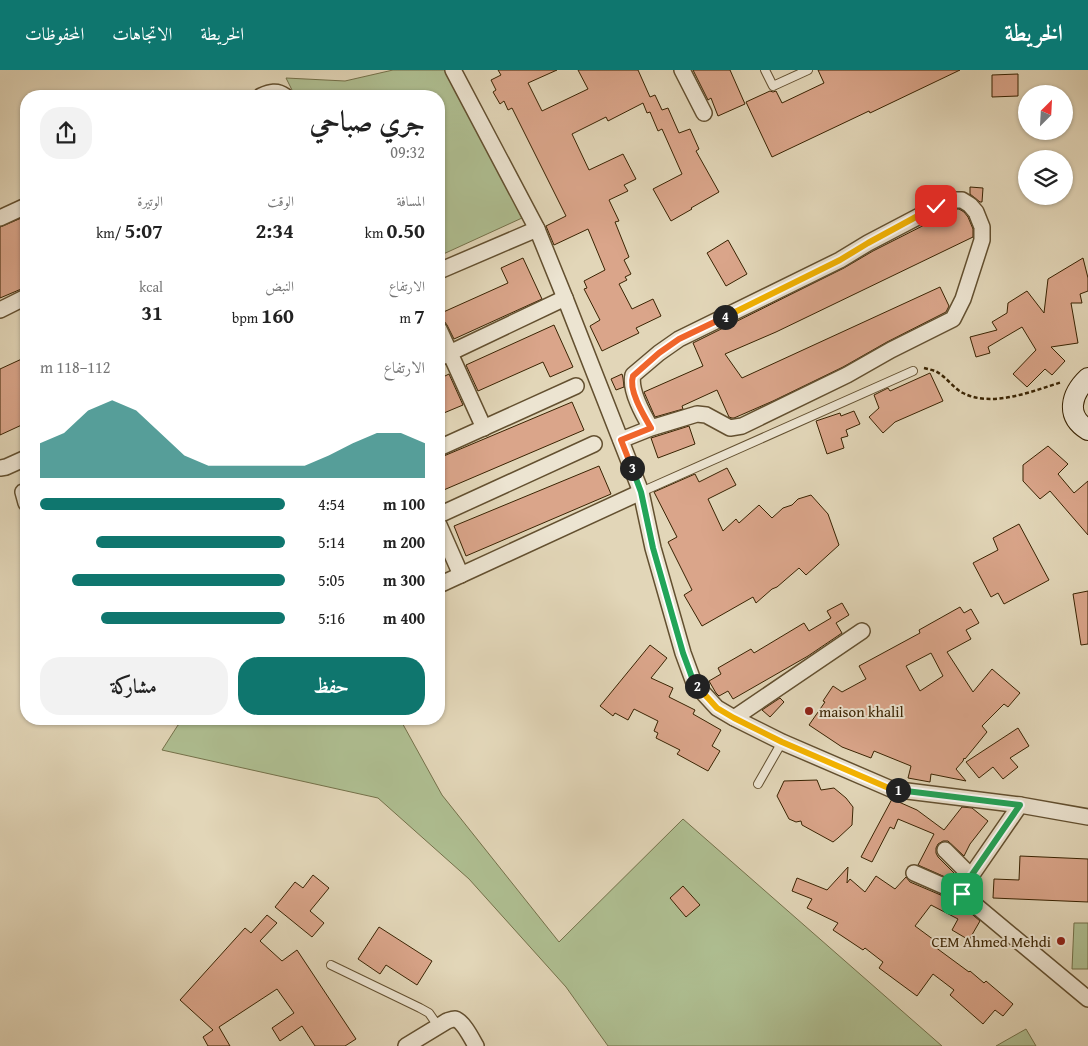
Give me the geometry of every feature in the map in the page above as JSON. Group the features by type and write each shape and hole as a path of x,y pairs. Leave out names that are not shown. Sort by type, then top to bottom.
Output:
{"main road":[{"path":"1088,378 1081,384 1074,396 1073,407 1075,418 1080,425 1088,430"}],"street":[{"path":"453,70 537,229 621,440 641,492 653,548 683,653 694,683 717,708 734,718 782,742 891,789 1020,805 1088,817"},
{"path":"682,70 704,113"},
{"path":"621,440 651,428 697,414 706,414 730,428 742,426 847,375 891,350 953,319 963,299 982,240 982,227 976,212 962,200 950,200 868,243 840,260 679,339 659,353 633,376 635,394 651,428"},
{"path":"0,218 20,209"},
{"path":"445,268 537,229"},
{"path":"445,355 565,298"},
{"path":"0,310 20,300"},
{"path":"445,357 484,428"},
{"path":"445,445 576,386"},
{"path":"445,512 594,444"},
{"path":"0,468 6,468 20,461"},
{"path":"445,582 641,492"},
{"path":"445,539 461,575"},
{"path":"734,718 862,631"},
{"path":"962,894 971,876 1020,805"},
{"path":"945,850 971,876"},
{"path":"914,873 962,894 1088,998"},
{"path":"406,1046 447,1021 456,1019 461,1022 476,1046"}],"lane":[{"path":"765,70 773,86 808,70"},
{"path":"641,492 913,371"},
{"path":"758,784 782,742"},
{"path":"331,964 429,1013 438,1026"}],"path":[{"path":"913,371 924,368 937,372 962,393 980,399 1019,395 1063,382"}],"green space":[{"path":"393,70 448,70 522,218 445,253 445,90 292,90 286,78 345,81"},
{"path":"178,725 403,725 442,795 559,942 683,819 942,1046 608,1046 566,987 469,879 378,798 162,750"},
{"path":"1074,923 1088,923 1088,969 1072,969"},
{"path":"1026,1029 1036,1046 996,1046"}],"building":[{"path":"498,70 557,70 528,83 542,111 588,89 578,70 638,70 650,97 655,95 662,110 668,108 679,133 690,129 699,149 696,151 719,192 671,221 653,189 682,174 662,129 658,131 650,112 647,113 643,103 608,121 606,117 572,134 589,170 623,154 636,179 624,185 628,191 609,200 619,221 615,222 629,257 624,260 631,274 625,277 627,280 619,284 632,309 653,299 661,316 636,328 639,333 602,351 590,326 600,320 584,289 587,288 584,281 605,270 588,229 554,245 546,226 566,216 512,108 508,110 504,101 500,104 493,92 496,90 491,80 501,75"},
{"path":"693,70 730,70 745,104 718,116 711,98 708,100"},
{"path":"818,70 960,70 772,157 746,102 770,91 776,91 782,103 824,83"},
{"path":"1018,74 1018,96 992,97 992,75"},
{"path":"970,187 983,188 982,202 970,194"},
{"path":"956,209 964,212 968,217 973,229 973,237 776,332 725,354 742,378 940,287 949,306 946,312 843,367 734,418 729,417 717,390 682,406 683,409 655,417 644,392 703,366 693,343 844,268 873,251"},
{"path":"20,219 20,290 0,298 0,227"},
{"path":"728,240 747,274 726,286 707,253"},
{"path":"523,258 542,299 454,339 445,322 445,311 508,283 501,268"},
{"path":"1083,258 1088,278 1088,291 1080,294 1082,303 1071,303 1078,343 1051,347 1065,361 1052,375 1045,369 1027,387 1013,374 1036,350 1022,327 988,347 990,353 976,357 970,337 997,330 992,322 1007,313 1008,303 1027,291 1044,313 1048,279"},
{"path":"554,325 573,367 550,377 543,362 478,391 466,365"},
{"path":"20,360 20,426 0,435 0,369"},
{"path":"930,373 943,401 895,422 883,433 869,417 879,408 874,395 888,388 890,391"},
{"path":"449,374 463,405 445,412 445,376"},
{"path":"622,374 624,387 616,390 611,379"},
{"path":"572,402 584,430 445,489 445,455"},
{"path":"854,411 860,424 846,430 848,436 841,438 844,448 827,454 816,421 840,413 841,416"},
{"path":"689,426 695,444 658,458 651,438"},
{"path":"1048,446 1068,464 1058,474 1074,493 1088,481 1088,535 1050,491 1040,499 1023,481 1023,465"},
{"path":"599,466 611,494 466,556 454,526"},
{"path":"727,468 736,485 708,499 723,531 736,519 739,523 759,505 772,518 783,508 792,505 798,499 811,495 828,514 839,545 806,575 799,568 756,603 753,597 702,626 684,595 692,590 668,542 677,537 654,492 695,474 699,482"},
{"path":"1019,524 1049,580 1004,604 998,593 991,597 973,563 998,550 993,538"},
{"path":"1088,591 1088,644 1081,645 1073,594"},
{"path":"842,603 849,615 836,623 842,633 808,656 733,699 728,691 719,696 716,693 709,681 721,674 718,668 751,649 754,653 804,623 809,631 831,618 827,611"},
{"path":"960,607 964,613 971,609 979,623 966,630 971,639 947,652 973,692 992,669 1020,693 1008,707 1004,704 982,726 987,732 956,769 966,781 931,774 930,782 908,778 911,766 874,751 871,758 842,747 809,725 825,702 823,701 833,686 842,692 866,679 859,666 920,633 919,630","holes":["931,653 943,676 920,691 906,666"]},
{"path":"650,645 667,658 651,678 673,688 669,697 695,710 693,714 721,730 712,746 720,751 708,771 677,754 680,750 656,738 658,733 654,731 658,721 634,709 628,720 615,713 613,716 600,706"},
{"path":"780,698 784,702 770,717 762,710"},
{"path":"1018,728 1029,746 1010,758 1018,767 1003,779 993,767 979,778 966,762"},
{"path":"817,780 821,790 834,788 853,807 852,825 833,842 802,825 801,821 796,822 789,819 777,796 784,781"},
{"path":"892,799 917,810 944,830 962,807 972,808 988,821 970,844 964,856 948,841 938,844 936,853 955,874 952,880 918,865 934,834 898,819 894,829 890,827 872,862 861,857"},
{"path":"1020,856 1088,859 1088,902 993,898 994,879 1019,880"},
{"path":"848,867 847,883 850,879 865,892 876,876 895,889 906,877 910,882 943,896 941,896 967,910 980,921 969,940 952,930 958,919 931,905 915,926 934,940 931,944 984,983 986,981 1013,1004 1003,1016 995,1010 983,1024 950,995 954,990 933,974 917,996 879,968 883,962 865,948 863,950 833,930 838,923 807,908 812,899 792,891 797,878 827,890"},
{"path":"313,875 329,888 310,911 324,923 312,937 275,907 295,882 303,888"},
{"path":"683,886 700,905 686,917 670,898"},
{"path":"267,915 277,923 260,941 282,961 297,950 356,1039 345,1046 315,1046 302,1026 280,1041 272,1028 294,1013 277,989 219,1027 230,1046 208,1046 203,1037 213,1030 180,1000 245,928 251,933"},
{"path":"379,927 432,961 417,985 386,965 380,974 358,959"}],"place":[{"name":"maison khalil","path":"809,711"},
{"name":"CEM Ahmed Mehdi","path":"1061,941"}],"route":[{"path":"936,206 840,260 679,339 659,353 633,376 632,380 635,394 651,428 621,440 641,492 653,548 683,653 694,683 717,708 782,742 891,789 1020,805 971,876 962,894"}]}
